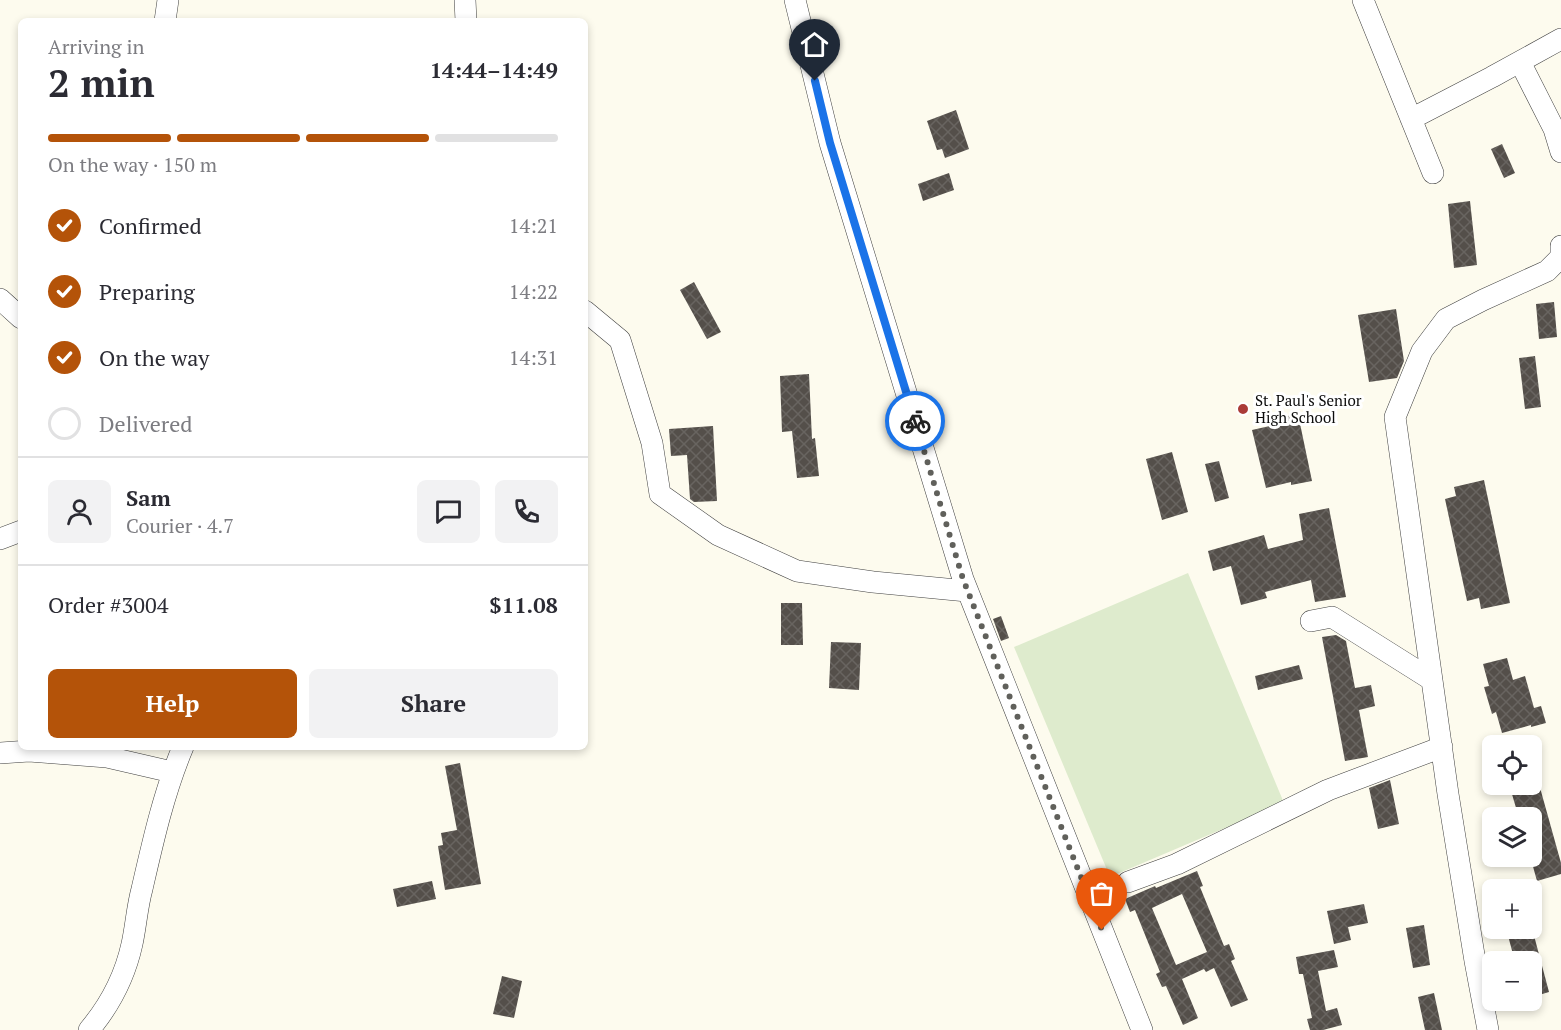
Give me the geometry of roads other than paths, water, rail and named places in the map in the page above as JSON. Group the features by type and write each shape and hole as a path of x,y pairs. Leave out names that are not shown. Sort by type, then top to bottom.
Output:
{"street":[{"path":"165,18 168,0"},
{"path":"465,0 466,18"},
{"path":"795,0 830,143 967,591 1142,1030"},
{"path":"1363,0 1433,173"},
{"path":"1411,119 1561,39"},
{"path":"1520,62 1554,129 1561,152"},
{"path":"1488,1030 1442,747 1395,417 1422,351 1446,319 1547,271 1561,257 1561,246"},
{"path":"0,299 18,315"},
{"path":"588,313 620,340 652,442 660,495 718,535 797,571 873,582 967,591"},
{"path":"0,539 18,532"},
{"path":"1311,621 1332,617 1432,680"},
{"path":"1128,882 1178,864 1328,790 1442,747"},
{"path":"89,1030 100,1017 123,976 133,943 141,891 172,772 182,750"},
{"path":"0,753 29,751 107,757 172,772"}],"place":[{"name":"St. Paul's Senior High School","path":"1243,409"}]}
